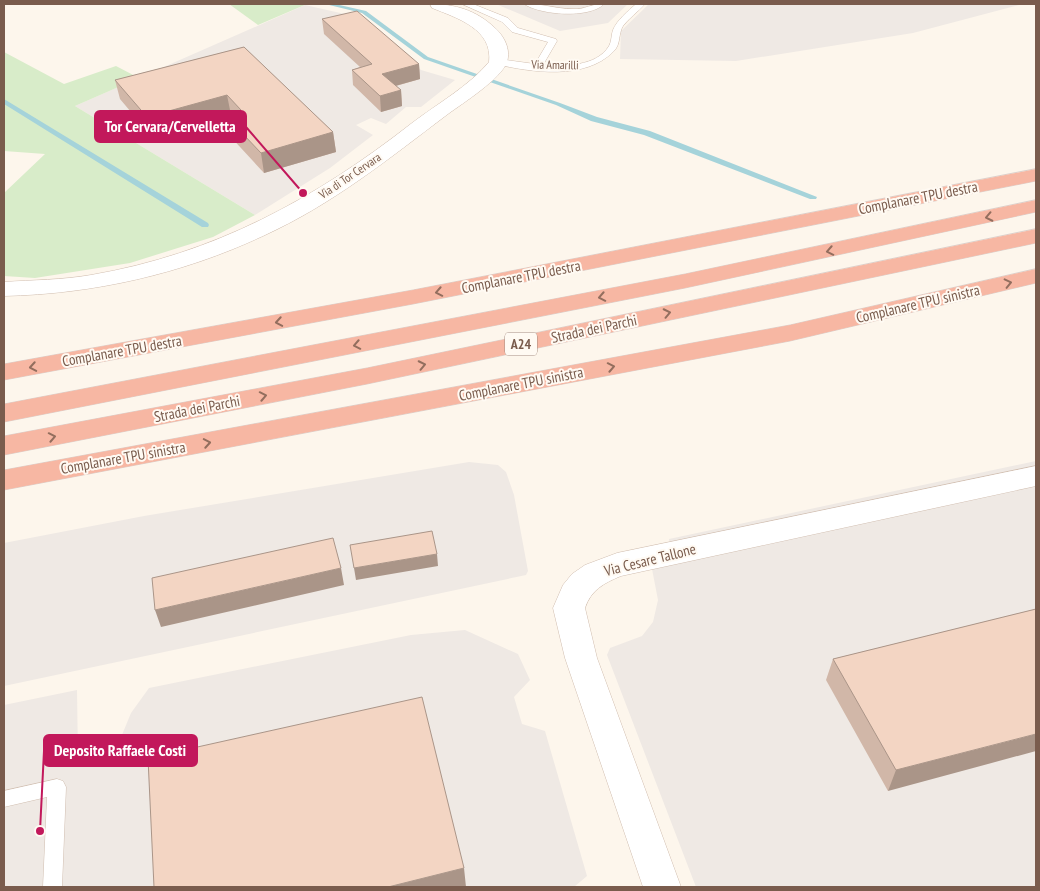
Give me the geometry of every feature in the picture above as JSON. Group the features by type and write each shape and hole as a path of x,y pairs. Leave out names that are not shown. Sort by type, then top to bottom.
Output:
{"highway":[{"path":"652,251 745,221 1036,162"},
{"name":"Complanare TPU destra","path":"4,372 652,251 1036,175"},
{"name":"Strada dei Parchi","path":"4,413 704,277 1036,206"},
{"name":"Strada dei Parchi","path":"4,446 367,376 1036,236"},
{"name":"Complanare TPU sinistra","path":"4,480 790,333 1036,276"},
{"path":"790,333 882,330 1036,294"}],"street":[{"path":"439,4 474,22 494,36 500,46 497,64"},
{"name":"Via di Tor Cervara","path":"4,289 72,285 115,278 186,259 280,218 329,192 399,143 460,96 497,64"},
{"name":"Via Cesare Tallone","path":"662,887 581,658 569,608 574,594 583,582 596,573 616,565 1036,476"}],"lane":[{"path":"466,4 505,20 515,30 552,41 538,66"},
{"path":"528,4 578,12 588,12 600,4"},
{"name":"Via Amarilli","path":"497,64 580,67 595,62 614,46 618,28 640,4"},
{"path":"4,799 57,786 52,887"}],"shaded area":[{"path":"496,4 628,4 608,23 560,31"},
{"path":"649,4 1023,4 913,33 736,61 620,59 621,31"},
{"path":"305,5 358,17 421,70 455,80 421,107 406,107 386,124 371,118 356,125 373,135 330,168 255,215 75,106"},
{"path":"1036,461 1036,887 696,887 607,655 610,648 642,636 653,622 658,600 652,569 673,564 669,539"},
{"path":"469,462 498,465 506,472 514,495 528,571 526,575 4,686 4,543 144,516"},
{"path":"465,630 518,654 530,680 514,697 522,724 545,731 587,876 574,887 4,887 4,705 77,690 78,760 117,747 131,713 149,688 411,635"}],"green space":[{"path":"229,4 307,4 258,25"},
{"path":"4,52 64,84 116,66 139,78 75,106 255,215 213,237 130,263 35,278 4,276 4,193 45,154 4,151"}],"building":[{"path":"357,11 419,64 382,74 401,90 380,96 352,70 372,64 322,19"},
{"path":"244,47 333,132 261,153 225,115 241,110 227,95 147,117 115,80"},
{"path":"432,531 437,554 354,568 350,545"},
{"path":"333,538 341,568 155,610 152,578"},
{"path":"1036,609 1036,734 896,770 833,659"},
{"path":"422,697 464,868 388,887 154,887 148,758"}],"waterway":[{"path":"328,4 364,12 426,58 558,104 594,119 647,133 813,197"},
{"path":"4,101 205,225"}],"place":[{"name":"Tor Cervara/Cervelletta","path":"303,193"},
{"name":"Deposito Raffaele Costi","path":"40,831"}]}
